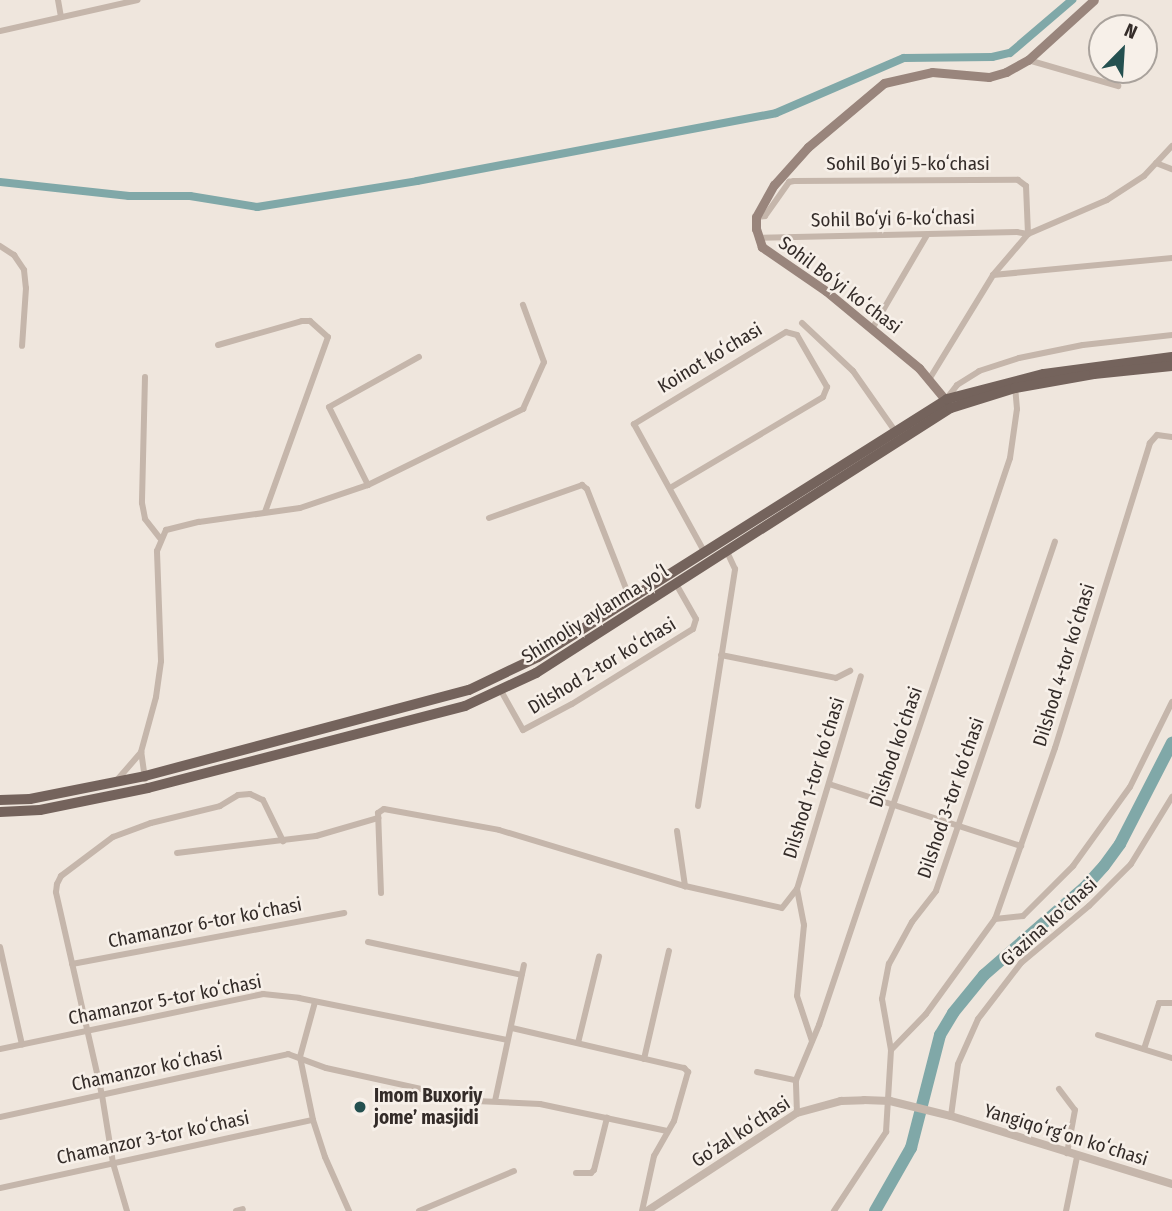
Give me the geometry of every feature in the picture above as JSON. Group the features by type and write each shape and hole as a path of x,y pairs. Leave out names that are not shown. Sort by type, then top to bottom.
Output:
{"main road":[{"path":"756,217 775,185 808,147 884,83 932,72 989,77 1028,60 1094,0"},
{"name":"Sohil Boʻyi koʻchasi","path":"756,217 758,238 773,257 826,291 872,329 930,378 949,403"},
{"name":"Shimoliy aylanma yoʻl","path":"0,800 30,799 145,776 459,693 519,668 630,599 707,556 895,431 949,403 1044,374 1172,357"},
{"name":"Shimoliy aylanma yoʻl","path":"0,812 40,810 148,788 465,706 536,673 676,584 707,556 726,550 949,403 1094,374 1172,366"},
{"path":"379,715 384,727"}],"street":[{"path":"58,0 61,17"},
{"path":"0,31 136,0"},
{"path":"1028,60 1118,86"},
{"path":"930,378 993,275 1028,234 1107,200 1144,176 1172,146"},
{"path":"1156,163 1172,169"},
{"name":"Sohil Boʻyi 5-koʻchasi","path":"756,217 765,216 791,181 1018,180 1026,186 1028,234"},
{"name":"Sohil Boʻyi 6-koʻchasi","path":"758,238 1017,232 1028,234"},
{"path":"872,329 927,235"},
{"path":"0,246 14,255 24,270 26,288 22,346"},
{"path":"993,275 1172,258"},
{"path":"148,788 141,752 156,697 162,661 157,551 160,538 166,530 177,526 300,508 368,485 523,409 544,362 523,305"},
{"path":"218,345 302,321 310,321 328,337 265,512"},
{"path":"802,323 853,371 895,431"},
{"name":"Koinot koʻchasi","path":"670,488 823,397 827,387 797,335 786,332 636,421 635,429 707,556"},
{"path":"949,403 957,385 979,371 1019,358 1083,345 1172,335"},
{"path":"368,485 329,407 376,378 419,357"},
{"path":"145,377 142,503 145,519 160,538"},
{"name":"Dilshod koʻchasi","path":"797,1113 796,1080 812,1041 1010,458 1017,409 1015,388"},
{"name":"Dilshod 4-tor koʻchasi","path":"891,1050 926,1014 995,919 1021,846 1150,443 1157,435 1172,436"},
{"path":"489,518 582,485 587,489 630,599"},
{"name":"Dilshod 3-tor koʻchasi","path":"834,1211 886,1132 890,1101 891,1050 882,999 889,964 912,922 936,891 1055,542"},
{"path":"698,806 735,569 726,550"},
{"name":"Dilshod 2-tor koʻchasi","path":"500,689 523,730 572,704 693,629 696,620 676,584"},
{"path":"721,655 836,678 850,671"},
{"name":"Dilshod 1-tor koʻchasi","path":"797,889 861,676"},
{"path":"995,919 1023,916 1073,866 1130,787 1172,702"},
{"path":"114,783 141,752"},
{"path":"829,784 1021,846"},
{"path":"127,1211 113,1163 102,1095 86,1033 57,884 61,876 113,837 250,794 267,806 283,841"},
{"name":"G'azina ko'chasi","path":"951,1116 958,1064 978,1019 1021,963 1118,878 1163,816 1172,797"},
{"path":"381,893 378,818 379,810 384,809 499,830 685,886 775,908 786,905 797,889"},
{"path":"1163,816 1172,819"},
{"path":"177,853 316,836 378,818"},
{"path":"677,831 685,886"},
{"path":"797,889 804,925 797,996 812,1041"},
{"name":"Chamanzor 6-tor koʻchasi","path":"72,964 344,913"},
{"path":"368,942 522,975"},
{"path":"0,947 22,1045"},
{"path":"644,1059 669,951"},
{"path":"578,1043 599,957"},
{"path":"495,1101 524,965"},
{"name":"Chamanzor 5-tor koʻchasi","path":"0,1049 86,1033 248,996 279,995 507,1040"},
{"path":"315,1002 300,1058 313,1120 325,1157 349,1211"},
{"path":"1144,1049 1160,1003 1172,1003"},
{"path":"512,1028 684,1068 688,1072 674,1121 654,1156 642,1211"},
{"path":"1098,1035 1172,1058"},
{"name":"Chamanzor koʻchasi","path":"0,1117 288,1054 326,1068 476,1101 540,1104 667,1131"},
{"path":"757,1072 796,1080"},
{"path":"1059,1089 1075,1110 1067,1153"},
{"name":"Goʻzal koʻchasi","path":"647,1211 797,1113 841,1101 890,1101 901,1104"},
{"name":"Yangiqoʻrgʻon koʻchasi","path":"901,1104 951,1116 1077,1157 1172,1184"},
{"path":"576,1172 594,1170 607,1118"},
{"name":"Chamanzor 3-tor koʻchasi","path":"0,1188 313,1120"},
{"path":"1066,1211 1077,1157"},
{"path":"419,1211 514,1171"}],"waterway":[{"path":"0,182 129,196 190,196 257,207 417,181 776,113 904,58 992,57 1010,53 1072,0"},
{"path":"875,1211 911,1148 940,1035 953,1013 984,975 1085,887 1104,866 1120,844 1172,743"}],"place":[{"name":"Imom Buxoriy jome’ masjidi","path":"360,1107"}]}
